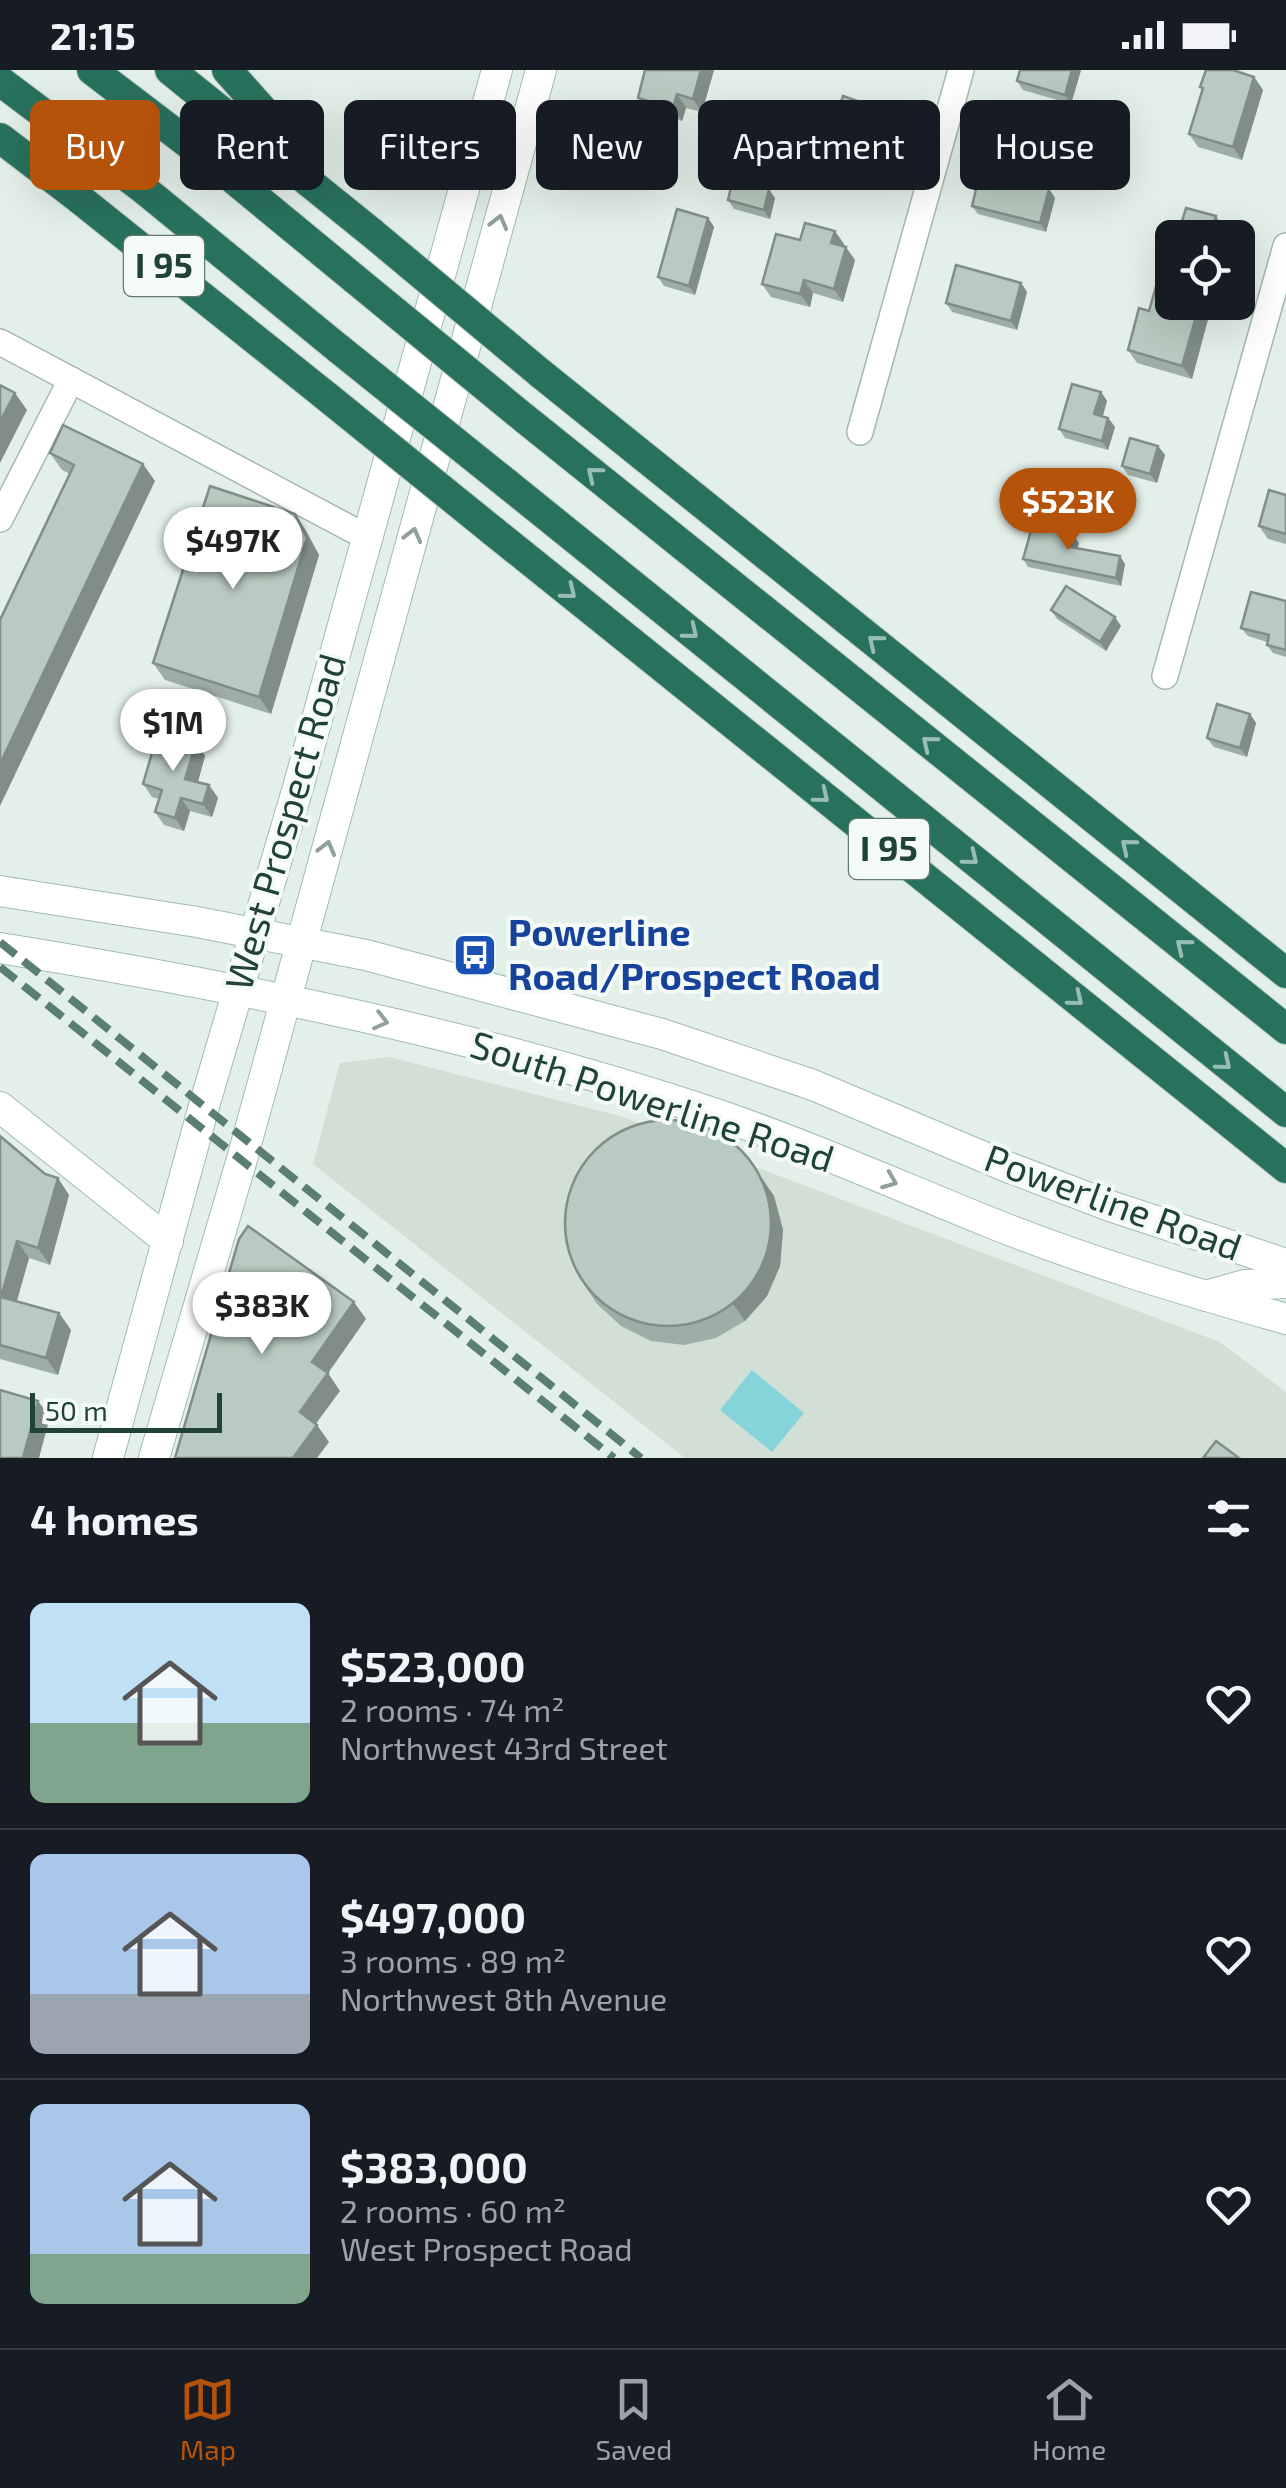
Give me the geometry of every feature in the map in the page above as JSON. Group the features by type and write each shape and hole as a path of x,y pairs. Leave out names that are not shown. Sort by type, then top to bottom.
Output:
{"highway":[{"path":"92,70 214,163 524,418 1286,1029"},
{"path":"170,70 540,373 1286,972"},
{"path":"227,70 372,234"},
{"path":"0,81 141,187 1286,1112"},
{"name":"I 95","path":"0,138 1286,1168"}],"main road":[{"name":"West Prospect Road","path":"108,1458 497,70"},
{"name":"West Prospect Road","path":"154,1458 242,1159 540,70"},
{"name":"South Powerline Road","path":"0,891 301,942 436,972 662,1034 812,1085 940,1138"},
{"name":"South Powerline Road","path":"0,948 151,972 286,1000 552,1064 716,1114 1038,1240 1286,1320"},
{"path":"0,1107 168,1242"},
{"name":"Powerline Road","path":"940,1138 1110,1206 1286,1264"},
{"path":"1204,1296 1245,1285 1286,1283"}],"street":[{"path":"860,432 960,70"},
{"path":"1165,676 1286,246"},
{"path":"0,342 368,538"},
{"path":"0,518 71,380"}],"shaded area":[{"path":"389,1057 620,1116 1220,1342 1286,1392 1286,1458 685,1458 313,1164 340,1063"}],"water":[{"path":"752,1370 804,1413 772,1452 720,1410"}],"building":[{"path":"645,70 701,70 693,99 677,94 675,100 638,98"},
{"path":"1020,70 1072,70 1065,95 1017,81"},
{"path":"1206,70 1233,70 1254,77 1233,147 1189,134"},
{"path":"730,190 769,190 764,210 728,200"},
{"path":"976,190 1049,190 1040,223 972,206"},
{"path":"1186,208 1216,216 1215,220 1182,220"},
{"path":"677,209 708,218 689,286 658,277"},
{"path":"805,223 835,231 831,243 846,247 834,289 804,280 800,294 762,284 776,234 800,240"},
{"path":"956,265 1021,283 1011,321 946,303"},
{"path":"1155,290 1155,320 1195,320 1182,366 1128,350 1139,308 1149,311"},
{"path":"1072,384 1101,392 1094,414 1108,418 1102,441 1059,429"},
{"path":"0,385 15,393 0,422"},
{"path":"63,425 143,464 0,764 0,620 74,465 50,453"},
{"path":"1130,438 1158,446 1150,474 1122,466"},
{"path":"210,486 295,514 307,538 259,697 153,663"},
{"path":"1269,490 1286,495 1286,534 1259,526"},
{"path":"1033,524 1073,535 1070,547 1120,556 1116,578 1023,559"},
{"path":"1066,586 1115,617 1100,642 1051,610"},
{"path":"1251,592 1286,601 1286,650 1267,645 1269,635 1241,628"},
{"path":"1217,704 1250,714 1240,748 1207,738"},
{"path":"158,732 196,743 185,779 209,785 203,804 181,798 175,818 155,812 162,790 143,784"},
{"path":"668,1120 708,1128 741,1150 763,1183 771,1223 763,1263 741,1296 708,1318 668,1326 628,1318 595,1296 573,1263 565,1223 573,1183 595,1150 628,1128"},
{"path":"0,1136 45,1174 58,1178 38,1248 17,1241 1,1297 59,1313 46,1358 0,1345"},
{"path":"248,1226 354,1302 312,1362 328,1373 300,1412 317,1425 293,1458 175,1458 239,1239"},
{"path":"0,1390 38,1401 23,1458 0,1458"},
{"path":"1216,1441 1239,1458 1203,1458"}],"railway":[{"path":"0,942 641,1458"},
{"path":"0,967 614,1458"}],"place":[{"name":"Powerline Road/Prospect Road","path":"475,955"}]}
